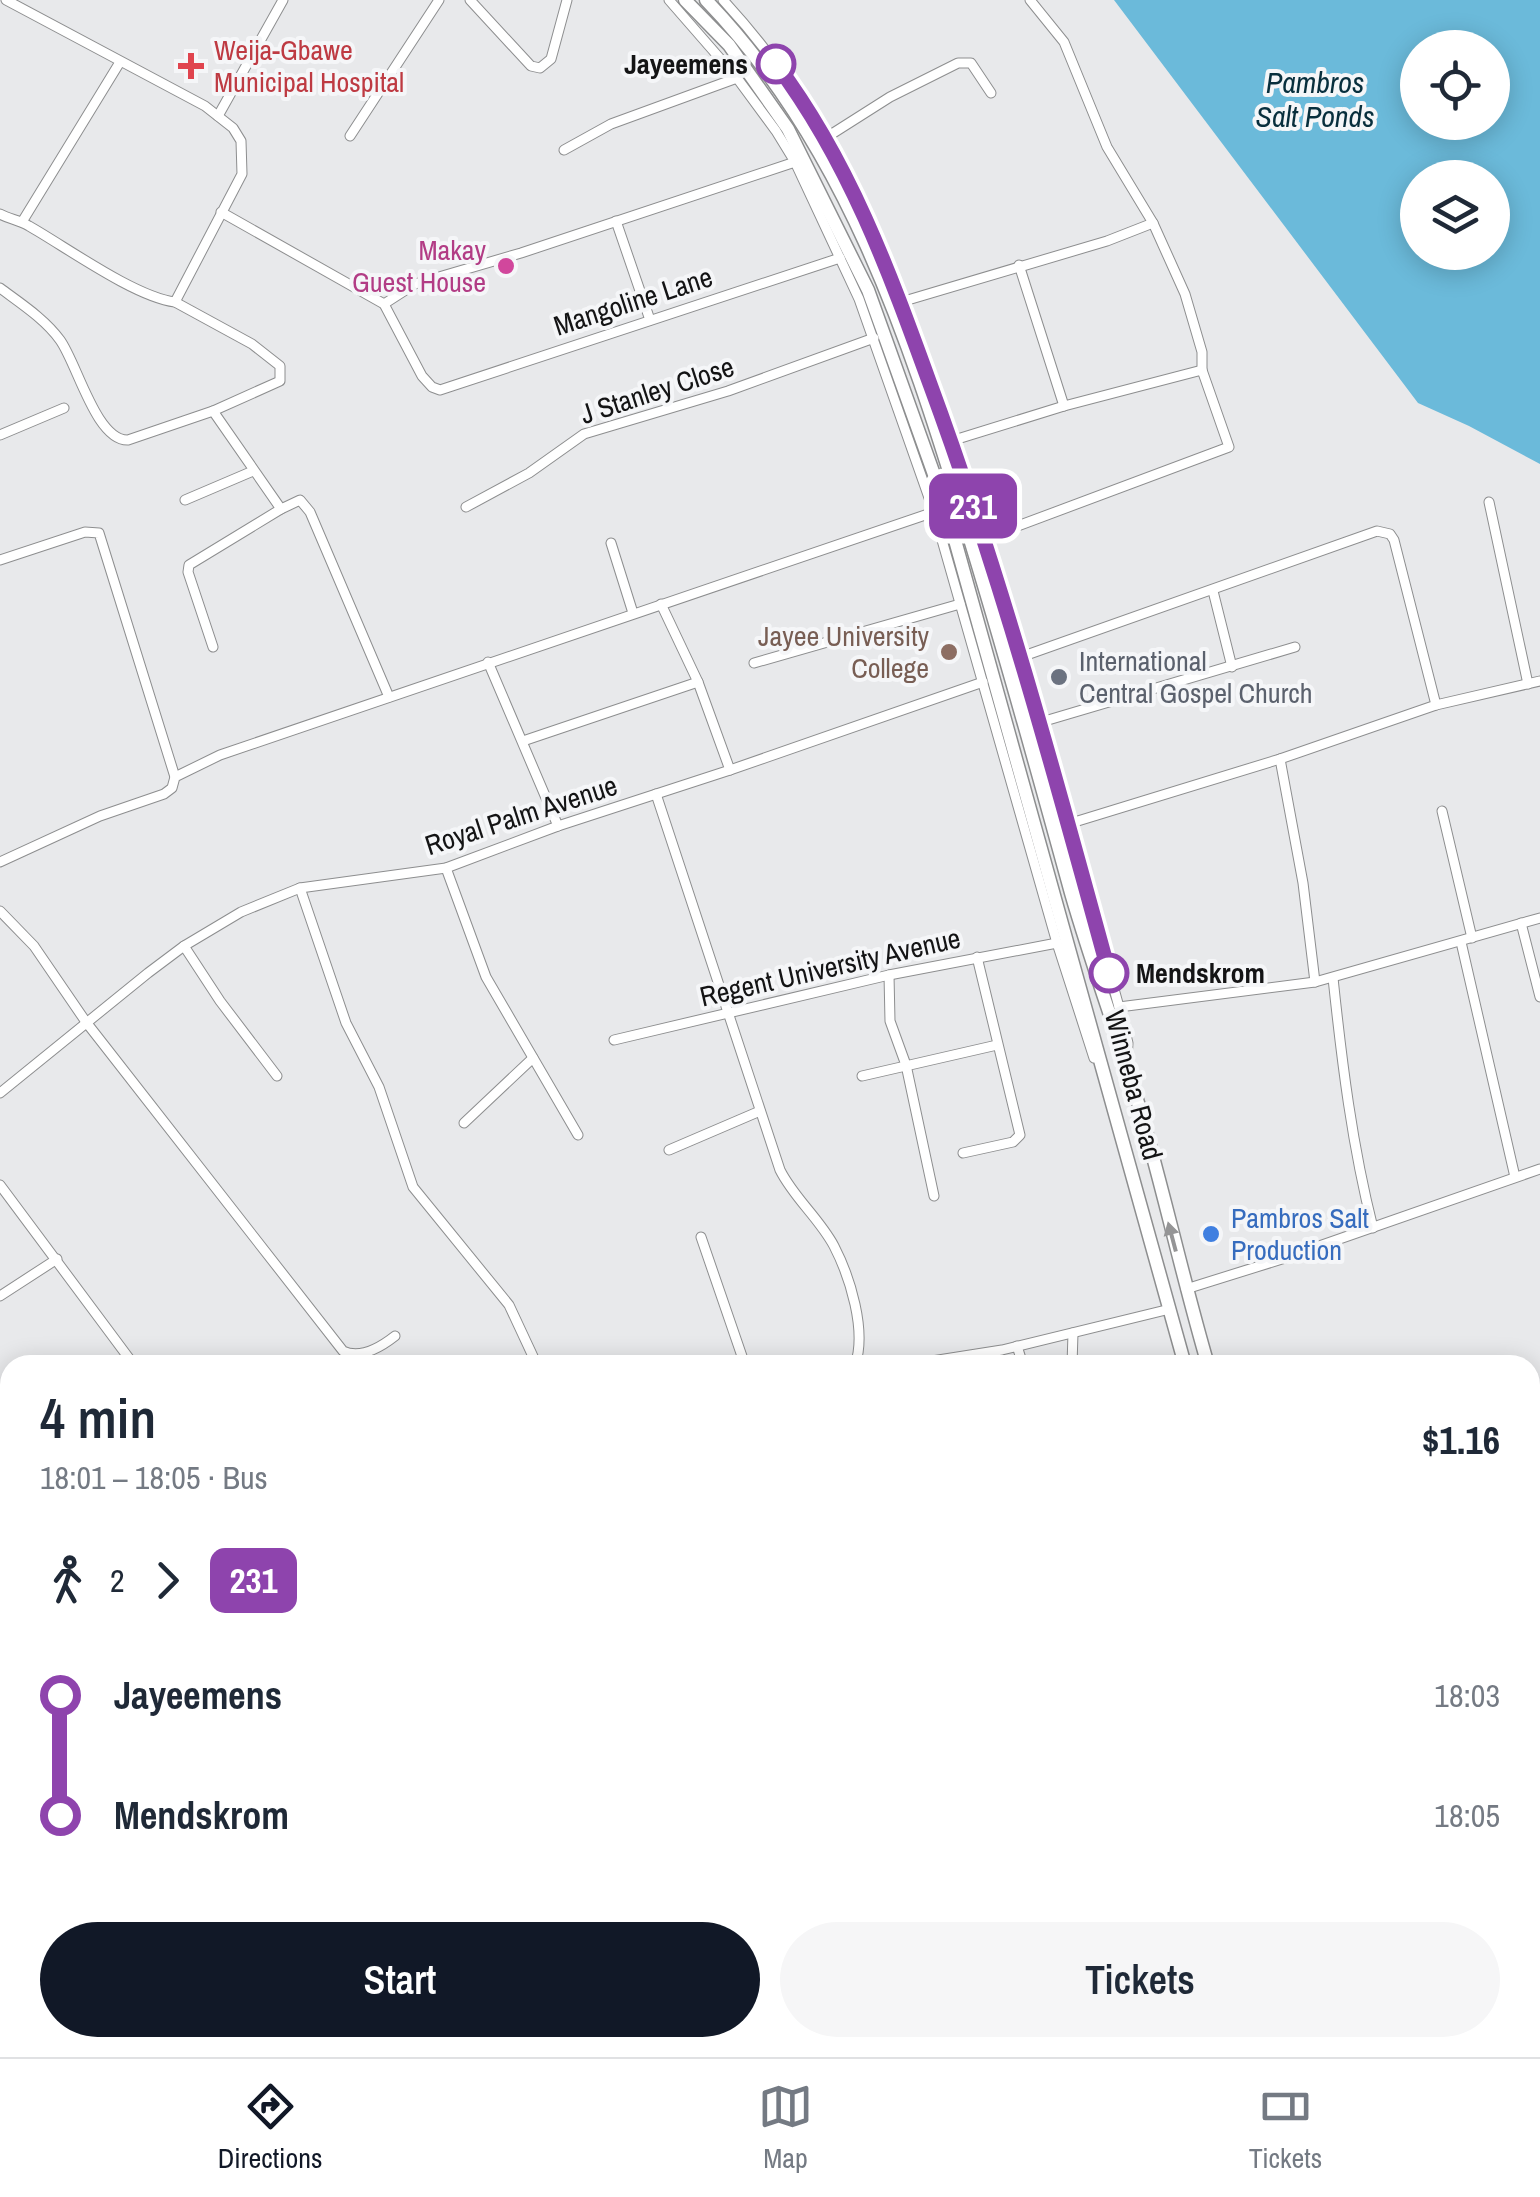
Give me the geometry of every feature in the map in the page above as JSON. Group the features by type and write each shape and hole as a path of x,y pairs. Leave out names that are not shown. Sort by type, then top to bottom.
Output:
{"highway":[{"name":"Winneba Road","path":"685,0 729,45 758,84 802,154 868,290 899,393 946,508 1182,1355"},
{"name":"Winneba Road","path":"706,0 763,66 818,147 856,218 925,383 1075,905 1127,1068 1205,1355"}],"street":[{"path":"6,0 205,106 233,128 241,141 242,174 175,302"},
{"path":"218,116 283,0"},
{"path":"350,136 439,0"},
{"path":"470,0 531,66 540,68 551,58 567,0"},
{"path":"669,0 737,78 795,162 899,393 1057,943 1088,1044 1107,1079"},
{"path":"723,0 750,28 827,137 868,219 901,302 925,383 952,442 1068,824 1128,1043 1127,1068"},
{"path":"983,539 1227,450 1229,444 1202,370 1194,322 1153,223 1107,147 1064,42 1030,0"},
{"path":"22,222 120,62"},
{"path":"827,137 890,97 965,62 971,63 991,94"},
{"path":"564,150 611,124 737,78"},
{"path":"220,212 384,304 415,284 795,162"},
{"path":"0,214 252,344 280,366 280,381 213,412 128,440 117,440 89,399 58,336 0,288"},
{"path":"616,222 650,320"},
{"path":"901,302 1107,241 1153,223"},
{"name":"Mangoline Lane","path":"384,304 422,376 440,390 840,258"},
{"path":"1020,265 1064,406"},
{"name":"J Stanley Close","path":"466,508 529,473 584,434 728,391 874,338"},
{"path":"952,442 1064,406 1202,370"},
{"path":"0,435 64,408"},
{"path":"213,412 281,510"},
{"path":"185,500 253,471"},
{"path":"213,647 189,565 300,500 310,512 388,697"},
{"path":"1489,502 1528,684"},
{"path":"175,776 220,755 934,512"},
{"path":"1018,658 1377,531 1390,534 1436,705"},
{"path":"0,560 85,532 99,534 175,776 172,788 164,794 100,816 0,862"},
{"path":"612,544 633,614"},
{"path":"1213,591 1232,666"},
{"path":"661,604 698,682 730,770"},
{"path":"754,664 960,604"},
{"path":"1038,723 1295,647"},
{"path":"488,662 558,826"},
{"path":"1068,824 1280,759 1436,705 1540,681"},
{"path":"522,742 698,682"},
{"name":"Royal Palm Avenue","path":"0,1093 184,946 230,918 300,888 446,868 558,826 983,682"},
{"path":"1280,759 1303,884 1315,982"},
{"path":"656,794 780,1170 792,1193 835,1248 860,1332 858,1355"},
{"path":"1442,811 1472,938"},
{"path":"446,868 486,977 578,1135"},
{"path":"300,888 346,1023 380,1088 413,1187 509,1306 532,1355"},
{"path":"0,912 34,946 86,1022 343,1351 360,1354 395,1336"},
{"path":"1119,1008 1315,982 1540,918"},
{"path":"1521,923 1540,997"},
{"path":"1461,942 1515,1177"},
{"name":"Regent University Avenue","path":"614,1040 889,975 1057,943"},
{"path":"184,946 276,1076"},
{"path":"963,1153 1020,1138 977,958"},
{"path":"889,975 890,1022 906,1065 934,1196"},
{"path":"1333,978 1354,1144 1374,1228"},
{"path":"862,1076 997,1045"},
{"path":"464,1123 533,1058"},
{"path":"669,1150 760,1110"},
{"path":"1186,1289 1540,1169"},
{"path":"0,1185 127,1355"},
{"path":"702,1237 742,1355"},
{"path":"0,1296 57,1259"},
{"path":"962,1355 1073,1334 1170,1309"},
{"path":"1072,1355 1073,1334"},
{"path":"1017,1346 1019,1355"}],"water":[{"name":"Pambros Salt Ponds","path":"1114,0 1540,0 1540,464 1418,403"}],"bus line":[{"name":"231","path":"776,64 827,137 868,219 901,302 983,539 1109,973"}],"place":[{"name":"Jayeemens","path":"776,64"},
{"name":"Weija-Gbawe Municipal Hospital","path":"191,66"},
{"name":"Makay Guest House","path":"506,266"},
{"name":"Jayee University College","path":"949,652"},
{"name":"International Central Gospel Church","path":"1059,677"},
{"name":"Mendskrom","path":"1109,973"},
{"name":"Pambros Salt Production","path":"1211,1234"}]}
